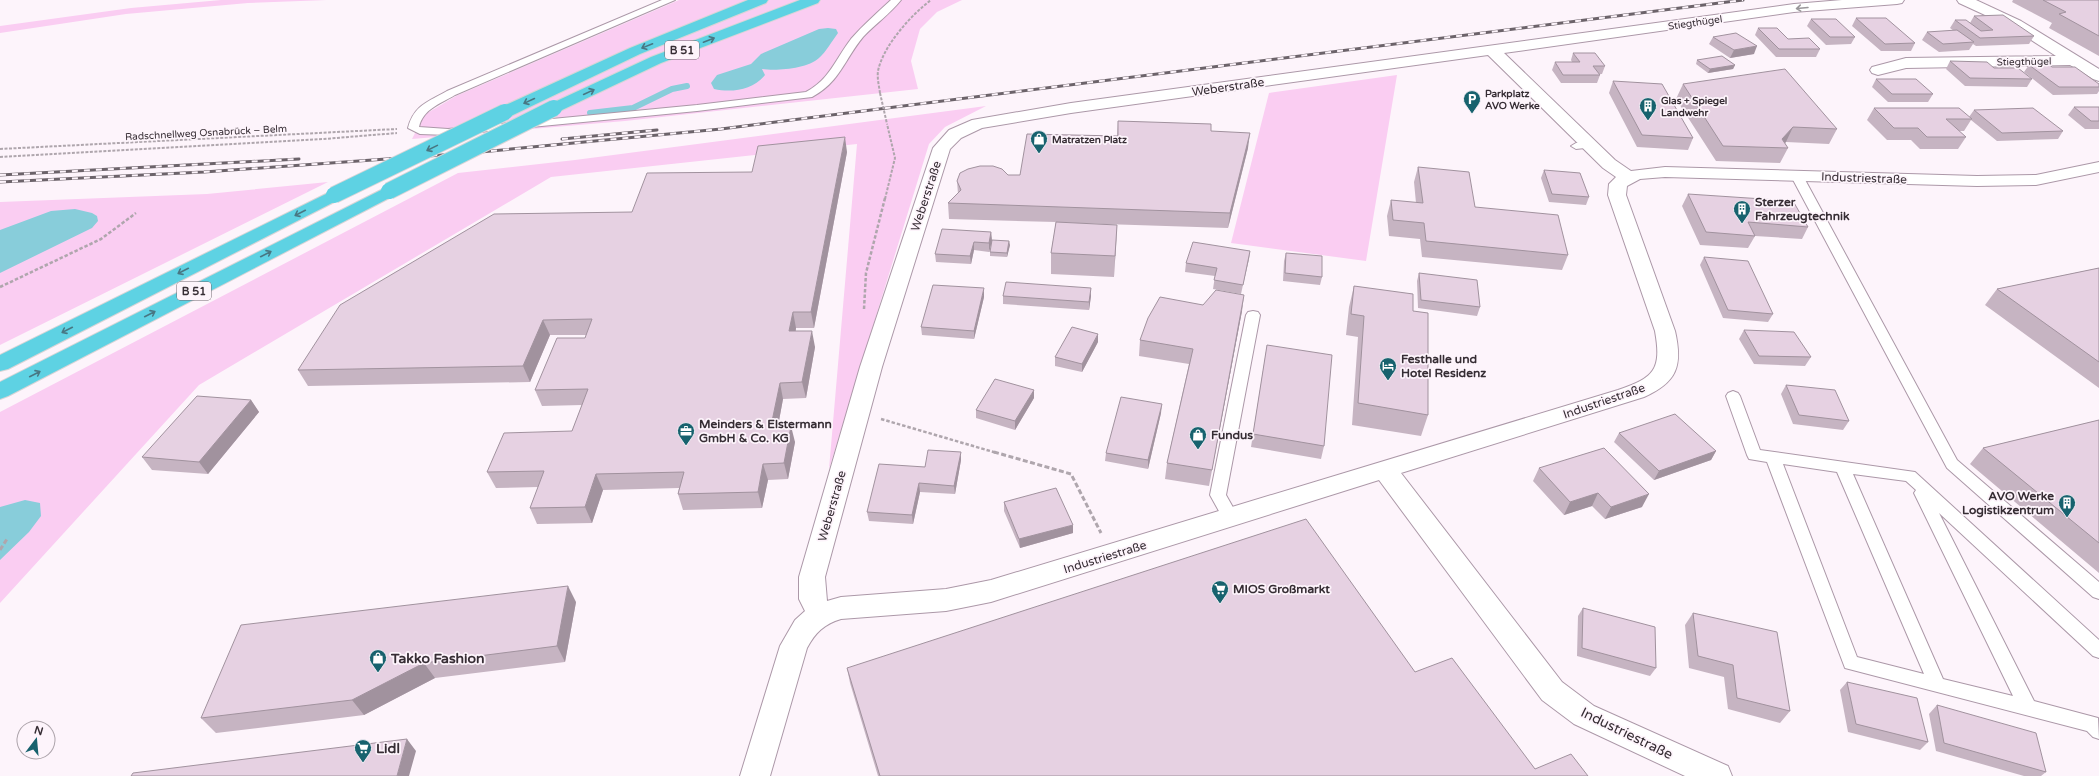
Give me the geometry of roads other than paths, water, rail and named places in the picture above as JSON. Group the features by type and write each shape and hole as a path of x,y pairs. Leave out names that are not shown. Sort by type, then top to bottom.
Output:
{"highway":[{"name":"B 51","path":"0,364 334,195 505,112 635,51 761,0"},
{"name":"B 51","path":"0,391 554,108 656,60 813,0"}],"street":[{"name":"Stiegthügel","path":"1493,51 1794,8 1897,0"},
{"name":"Stiegthügel","path":"1964,0 2016,24 2099,76"},
{"path":"1493,51 1583,146 1628,176"},
{"name":"Weberstraße","path":"820,614 812,599 812,577 871,367 942,148 955,134 978,124 1070,108 1493,51"},
{"name":"Stiegthügel","path":"1878,70 1906,62 2074,60"},
{"name":"Industriestraße","path":"820,614 841,608 946,600 991,591 1112,556 1642,390 1658,381 1666,369 1669,352 1665,331 1617,194 1618,184 1628,176 1641,173 1665,172 1977,181 2036,180 2099,167"},
{"name":"Industriestraße","path":"1385,470 1552,691 1584,715 1717,776"},
{"path":"755,776 794,646 804,628 820,614"}],"lane":[{"path":"670,0 451,93 426,107 416,116 416,129 456,131 808,95 823,88 831,81 830,73 854,42 896,0"},
{"path":"1797,176 1952,464 2099,592"},
{"path":"1231,518 1218,495 1253,315"},
{"path":"1733,396 1754,455 1910,476 2099,651"},
{"path":"1773,458 1851,663 2092,724 2099,731"},
{"path":"1842,467 1937,684"},
{"path":"1918,485 2028,708"}],"water":[{"path":"819,29 836,29 838,33 824,53 814,62 800,67 776,70 762,69 765,75 760,80 742,89 728,91 714,89 711,83 717,75 751,64 761,54"},
{"path":"75,209 92,213 97,216 98,221 92,228 0,273 0,230 51,211"},
{"path":"25,500 40,503 41,516 29,532 0,560 0,507"}],"waterway":[{"path":"590,113 633,108 672,89 687,86"}],"railway":[{"path":"0,182 204,172 470,153 721,129 1743,0"},
{"path":"562,139 657,130"},
{"path":"0,175 299,159"}],"place":[{"name":"Parkplatz AVO Werke","path":"1472,114"},
{"name":"Glas + Spiegel Landwehr","path":"1648,121"},
{"name":"Matratzen Platz","path":"1039,154"},
{"name":"Sterzer Fahrzeugtechnik","path":"1742,224"},
{"name":"Festhalle und Hotel Residenz","path":"1388,381"},
{"name":"Meinders & Elstermann GmbH & Co. KG","path":"686,446"},
{"name":"Fundus","path":"1198,450"},
{"name":"AVO Werke Logistikzentrum","path":"2067,518"},
{"name":"MIOS Großmarkt","path":"1220,604"},
{"name":"Takko Fashion","path":"378,673"},
{"name":"Lidl","path":"363,763"}]}
